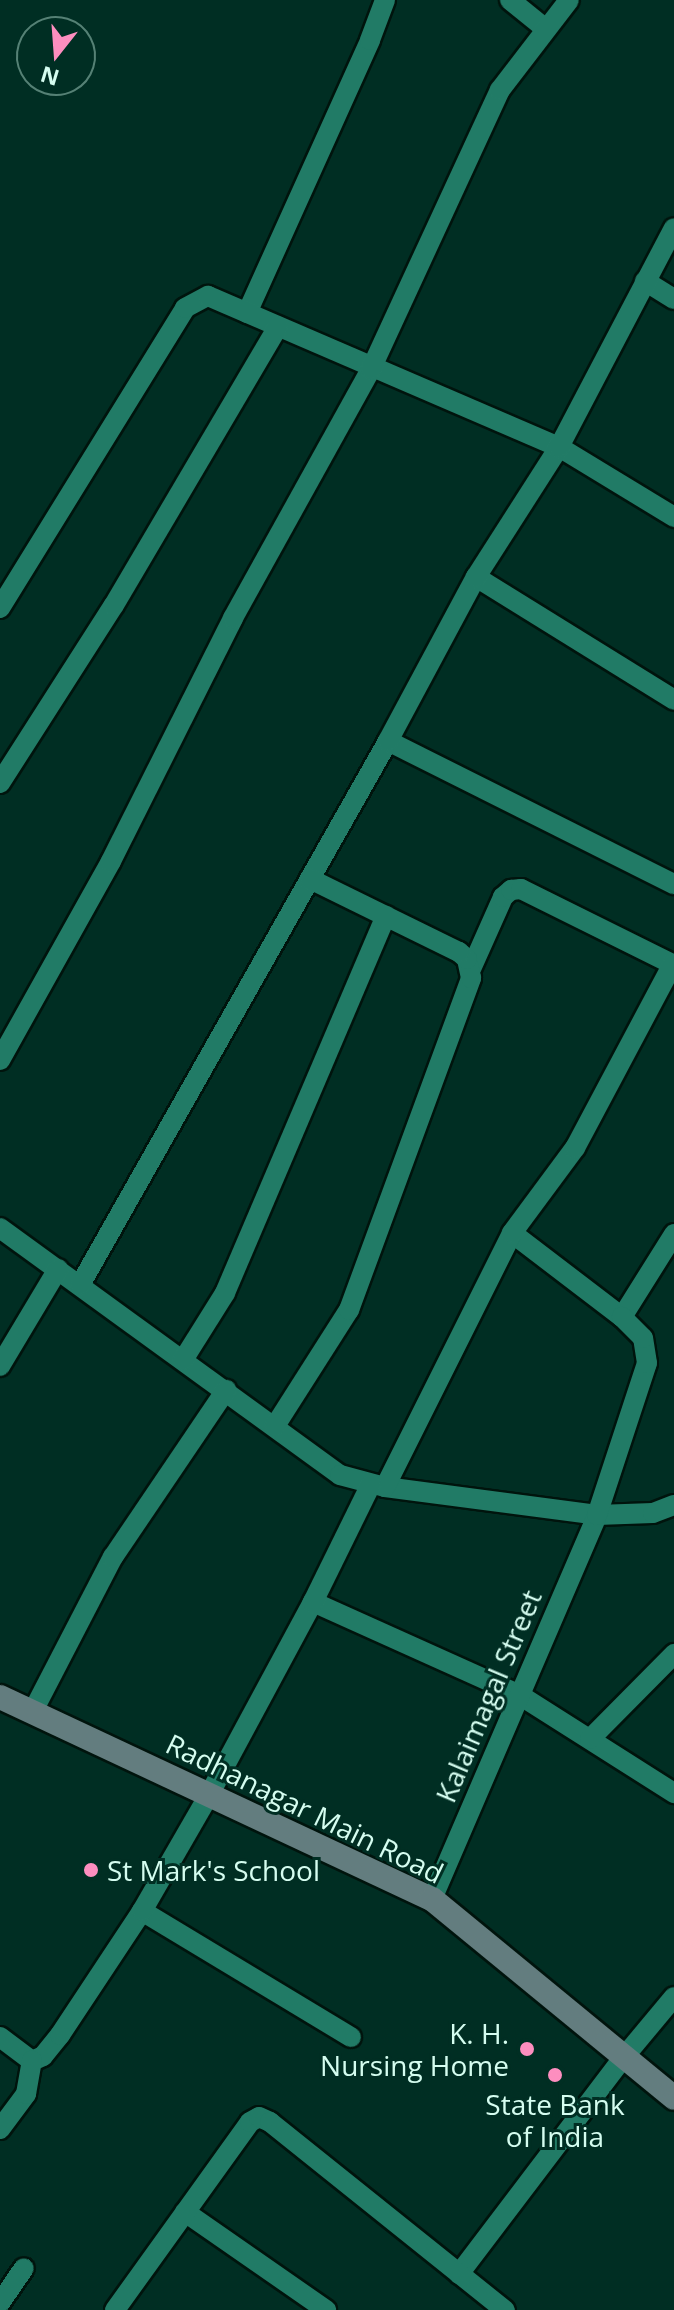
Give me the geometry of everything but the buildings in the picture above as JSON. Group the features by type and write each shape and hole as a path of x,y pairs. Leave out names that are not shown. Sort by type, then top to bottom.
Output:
{"street":[{"path":"247,313 370,40 385,0"},
{"path":"510,0 546,29"},
{"path":"0,1060 111,861 233,618 371,369 500,90 569,0"},
{"path":"80,1285 388,741 476,577 559,447 674,228"},
{"path":"645,281 674,299"},
{"path":"0,608 185,308 208,296 371,369 559,447 674,517"},
{"path":"0,783 114,605 278,327"},
{"path":"476,577 674,700"},
{"path":"388,741 674,884"},
{"path":"310,879 459,952 471,969"},
{"path":"32,2061 43,2056 60,2035 142,1911 209,1795 512,1233 575,1148 673,964 521,889 511,890 503,897 471,969 471,978 349,1310 275,1426"},
{"path":"183,1360 225,1293 386,916"},
{"path":"0,1228 226,1390 329,1469 378,1485 597,1515 653,1513 674,1505"},
{"name":"Kalaimagal Street","path":"432,1899 597,1515 647,1363 643,1338 622,1317 512,1233"},
{"path":"622,1317 674,1234"},
{"path":"0,1366 58,1269"},
{"path":"32,1713 113,1557 226,1390"},
{"path":"313,1602 518,1694 674,1793"},
{"path":"590,1739 674,1654"},
{"name":"Radhanagar Main Road","path":"0,1697 432,1899 674,2098"},
{"path":"142,1911 351,2037"},
{"path":"459,2274 624,2057 674,1997"},
{"path":"0,2037 32,2061"},
{"path":"0,2129 26,2094 32,2061"},
{"path":"115,2310 250,2122 259,2117 270,2122 505,2310"},
{"path":"185,2212 326,2310"},
{"path":"0,2303 24,2268"}],"place":[{"name":"St Mark's School","path":"91,1870"},
{"name":"K. H. Nursing Home","path":"527,2049"},
{"name":"State Bank of India","path":"555,2075"}]}
